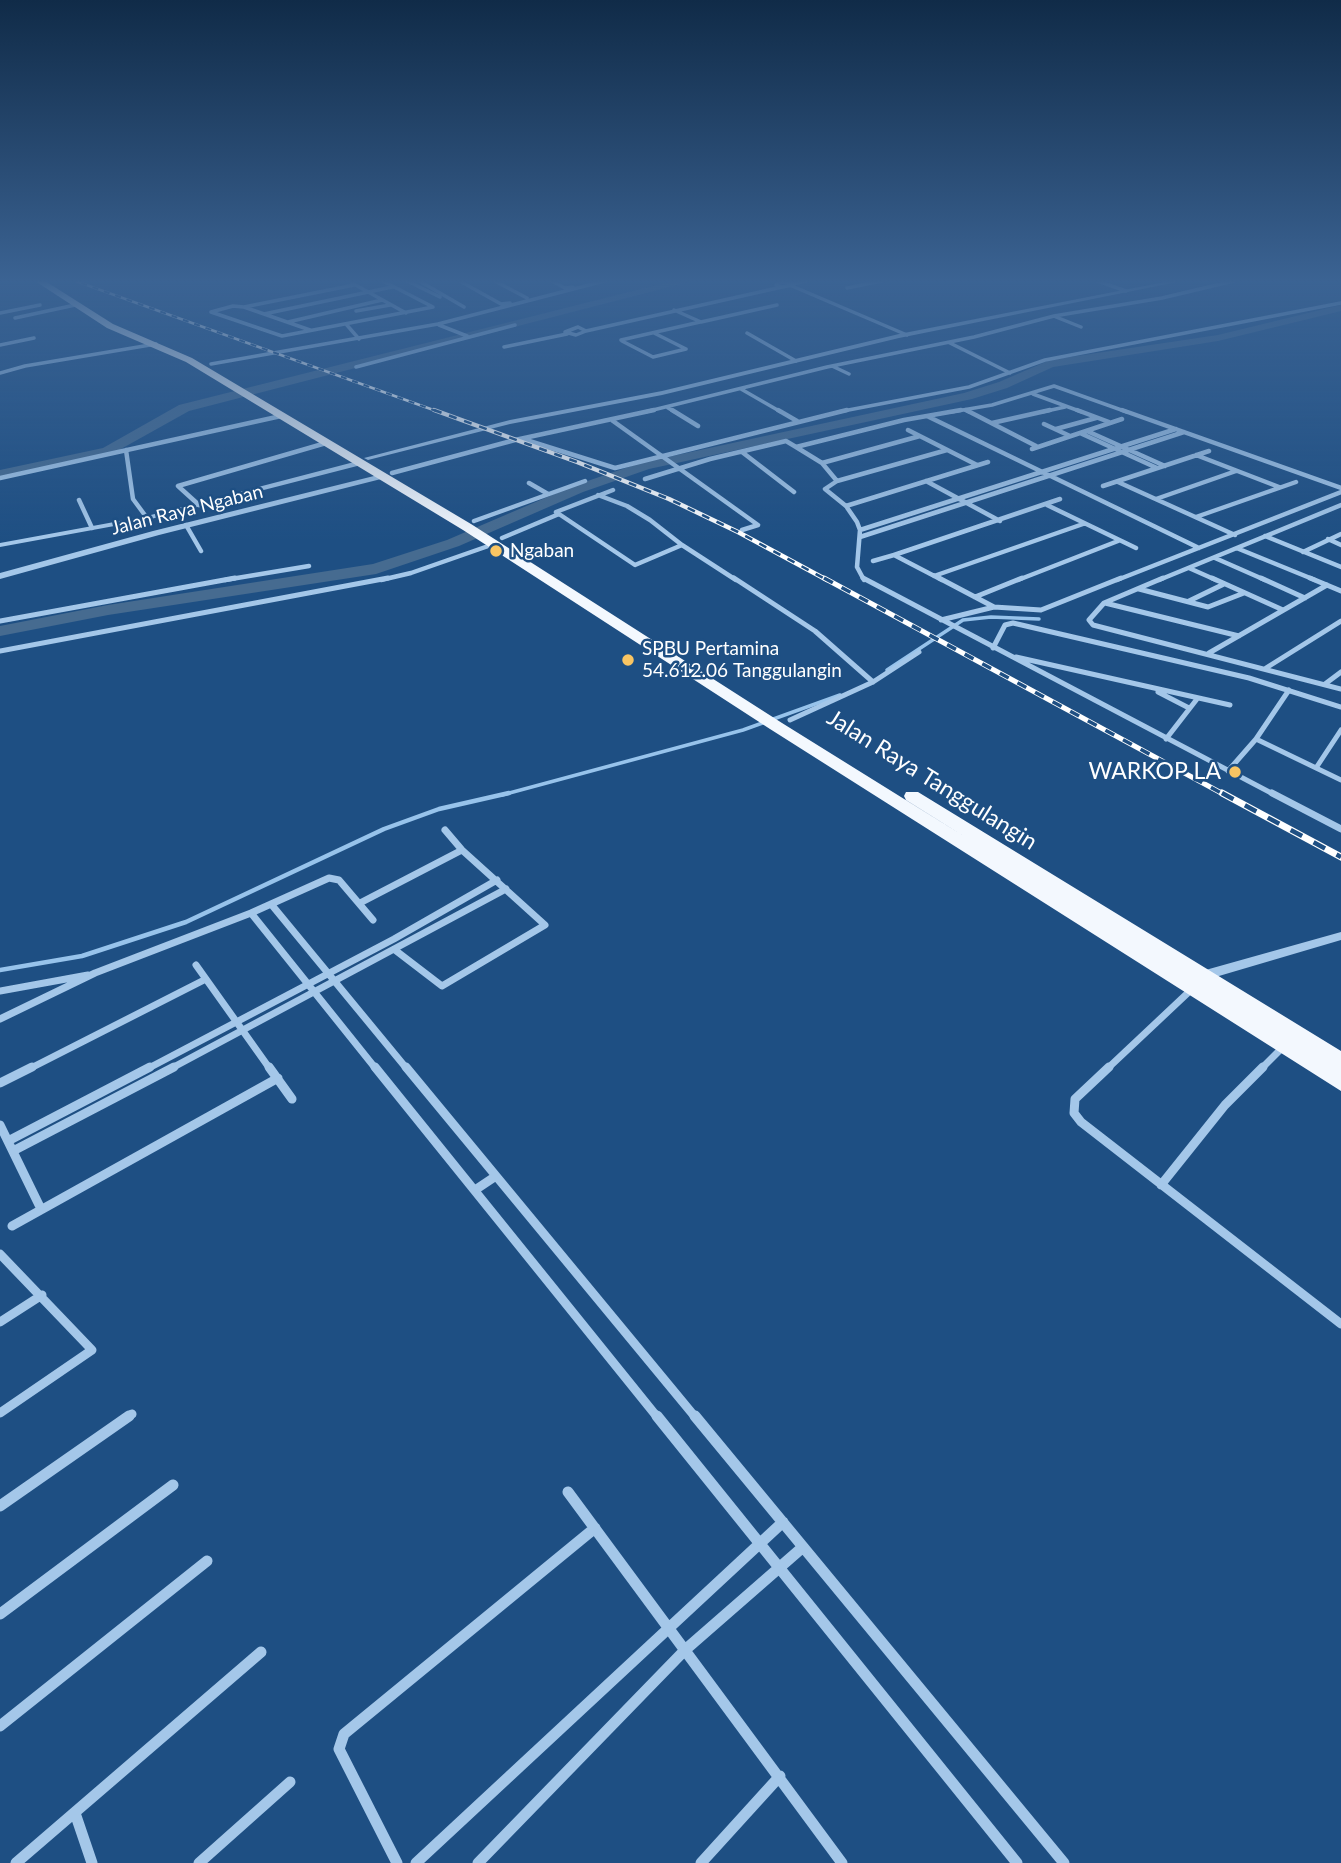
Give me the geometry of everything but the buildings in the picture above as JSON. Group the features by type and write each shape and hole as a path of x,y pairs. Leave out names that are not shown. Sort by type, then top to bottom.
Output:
{"highway":[{"path":"199,366 244,389 262,393 326,443 363,461"},
{"path":"214,366 281,416 302,423 473,524"},
{"name":"Jalan Raya Tanggulangin","path":"473,524 1043,887 1197,982 1341,1062"},
{"name":"Jalan Raya Tanggulangin","path":"1197,982 1284,1046 1341,1082"}],"street":[{"path":"0,373 26,366"},
{"path":"0,545 147,518 501,424 662,393 775,366"},
{"path":"387,475 522,439 613,421 832,366 849,374"},
{"path":"996,366 1010,373"},
{"path":"522,439 615,468 667,457 797,421 969,387 1032,366"},
{"path":"796,447 1033,394 1052,386 1062,387 1341,490"},
{"path":"741,389 797,421"},
{"path":"1033,394 1109,422"},
{"path":"991,424 1066,406"},
{"path":"667,408 698,426"},
{"path":"965,410 1034,448 1122,419"},
{"path":"0,478 281,416"},
{"path":"927,416 1199,548"},
{"path":"1056,429 1097,418"},
{"path":"613,421 667,457 758,525 742,530"},
{"path":"1044,424 1070,436"},
{"path":"860,537 1052,475 1176,429"},
{"path":"908,430 977,465"},
{"path":"1087,431 1158,468"},
{"path":"1130,450 1185,432"},
{"path":"1080,433 1114,449"},
{"path":"822,463 920,436"},
{"path":"645,479 680,467 786,441 822,463 837,481"},
{"path":"199,505 178,486 326,443"},
{"path":"860,530 1114,449 1130,450 1165,466"},
{"path":"126,450 133,499 147,518"},
{"path":"947,450 837,481 825,489 846,506 860,530 857,567 864,580 1341,829"},
{"path":"1103,486 1209,451"},
{"path":"742,452 794,492"},
{"path":"1196,455 1280,487"},
{"path":"846,506 988,462"},
{"path":"1156,499 1237,471"},
{"name":"Jalan Raya Ngaban","path":"0,576 186,525 387,475"},
{"path":"929,480 1002,520"},
{"path":"473,524 585,481"},
{"path":"1196,517 1296,481"},
{"path":"1118,482 1235,535"},
{"path":"529,483 548,494"},
{"path":"613,490 557,510 559,514 635,565 682,545"},
{"path":"941,620 994,607 1041,610 1235,535 1341,490"},
{"path":"598,495 627,506 650,520 682,545 815,631 873,682"},
{"path":"873,561 1060,499"},
{"path":"79,500 93,528"},
{"path":"1047,505 1136,548"},
{"path":"1341,505 1104,603 1089,620 1090,623 1341,689"},
{"path":"0,651 360,585 411,573 559,514"},
{"path":"934,576 1083,524"},
{"path":"186,525 201,551"},
{"path":"1303,552 1341,534"},
{"path":"1265,536 1341,567"},
{"path":"1328,539 1341,545"},
{"path":"975,597 1118,541"},
{"path":"1239,549 1341,591"},
{"path":"894,555 994,607"},
{"path":"1215,558 1305,598"},
{"path":"0,621 72,606 309,566"},
{"path":"1189,568 1283,610"},
{"path":"1189,601 1224,584"},
{"path":"1209,653 1327,585"},
{"path":"1139,589 1210,607 1244,593"},
{"path":"1104,603 1239,636"},
{"path":"1266,668 1341,621"},
{"path":"993,648 1005,625 1013,623 1147,653 1289,690 1341,707"},
{"path":"777,717 873,682 919,652"},
{"path":"1009,656 1230,705"},
{"path":"1325,684 1341,672"},
{"path":"1143,685 1189,708"},
{"path":"1228,771 1255,739 1289,690"},
{"path":"1166,739 1197,699"},
{"path":"1316,768 1338,740 1341,730"},
{"path":"1255,739 1341,780"},
{"path":"395,950 436,984 446,985 545,925 462,850 445,830"},
{"path":"360,903 462,850"},
{"path":"0,1019 95,973 271,904 329,878 339,880 373,919"},
{"path":"8,1141 237,1022 331,978 497,880"},
{"path":"331,978 395,950 506,888"},
{"path":"271,904 1064,1863"},
{"path":"251,912 1017,1863"},
{"path":"1341,936 1197,982 1075,1099 1073,1106 1081,1122 1341,1324"},
{"path":"196,965 292,1099"},
{"path":"0,991 95,973"},
{"path":"0,1083 206,979"},
{"path":"13,1151 244,1030 312,988"},
{"path":"1161,1185 1225,1105 1284,1046"},
{"path":"12,1226 278,1078"},
{"path":"0,1125 41,1209"},
{"path":"475,1190 496,1176"},
{"path":"0,1254 92,1350 0,1413"},
{"path":"0,1322 42,1295"},
{"path":"0,1506 132,1415"},
{"path":"0,1614 173,1485"},
{"path":"568,1492 842,1863"},
{"path":"416,1863 783,1522"},
{"path":"397,1863 339,1749 344,1734 595,1528"},
{"path":"478,1863 685,1650 803,1547"},
{"path":"0,1726 207,1561"},
{"path":"16,1863 261,1652"},
{"path":"701,1863 780,1776"},
{"path":"199,1863 290,1783"},
{"path":"75,1813 92,1863"}],"waterway":[{"path":"0,474 107,451 184,408 351,366"},
{"path":"0,631 108,610 376,569 453,543 578,489 645,466 967,396 1003,385 1046,366"},
{"path":"887,670 963,620 991,617 1039,619"},
{"path":"502,795 743,730 840,695"},
{"path":"0,970 82,956 186,922 384,829 439,809 509,793"}],"railway":[{"path":"311,366 439,412"},
{"path":"434,410 669,499 738,532 827,580"},
{"path":"824,578 1225,795"},
{"path":"1222,793 1341,857"}],"place":[{"name":"Ngaban","path":"496,551"},
{"name":"SPBU Pertamina 54.612.06 Tanggulangin","path":"628,660"},
{"name":"WARKOP LA","path":"1235,772"}]}
